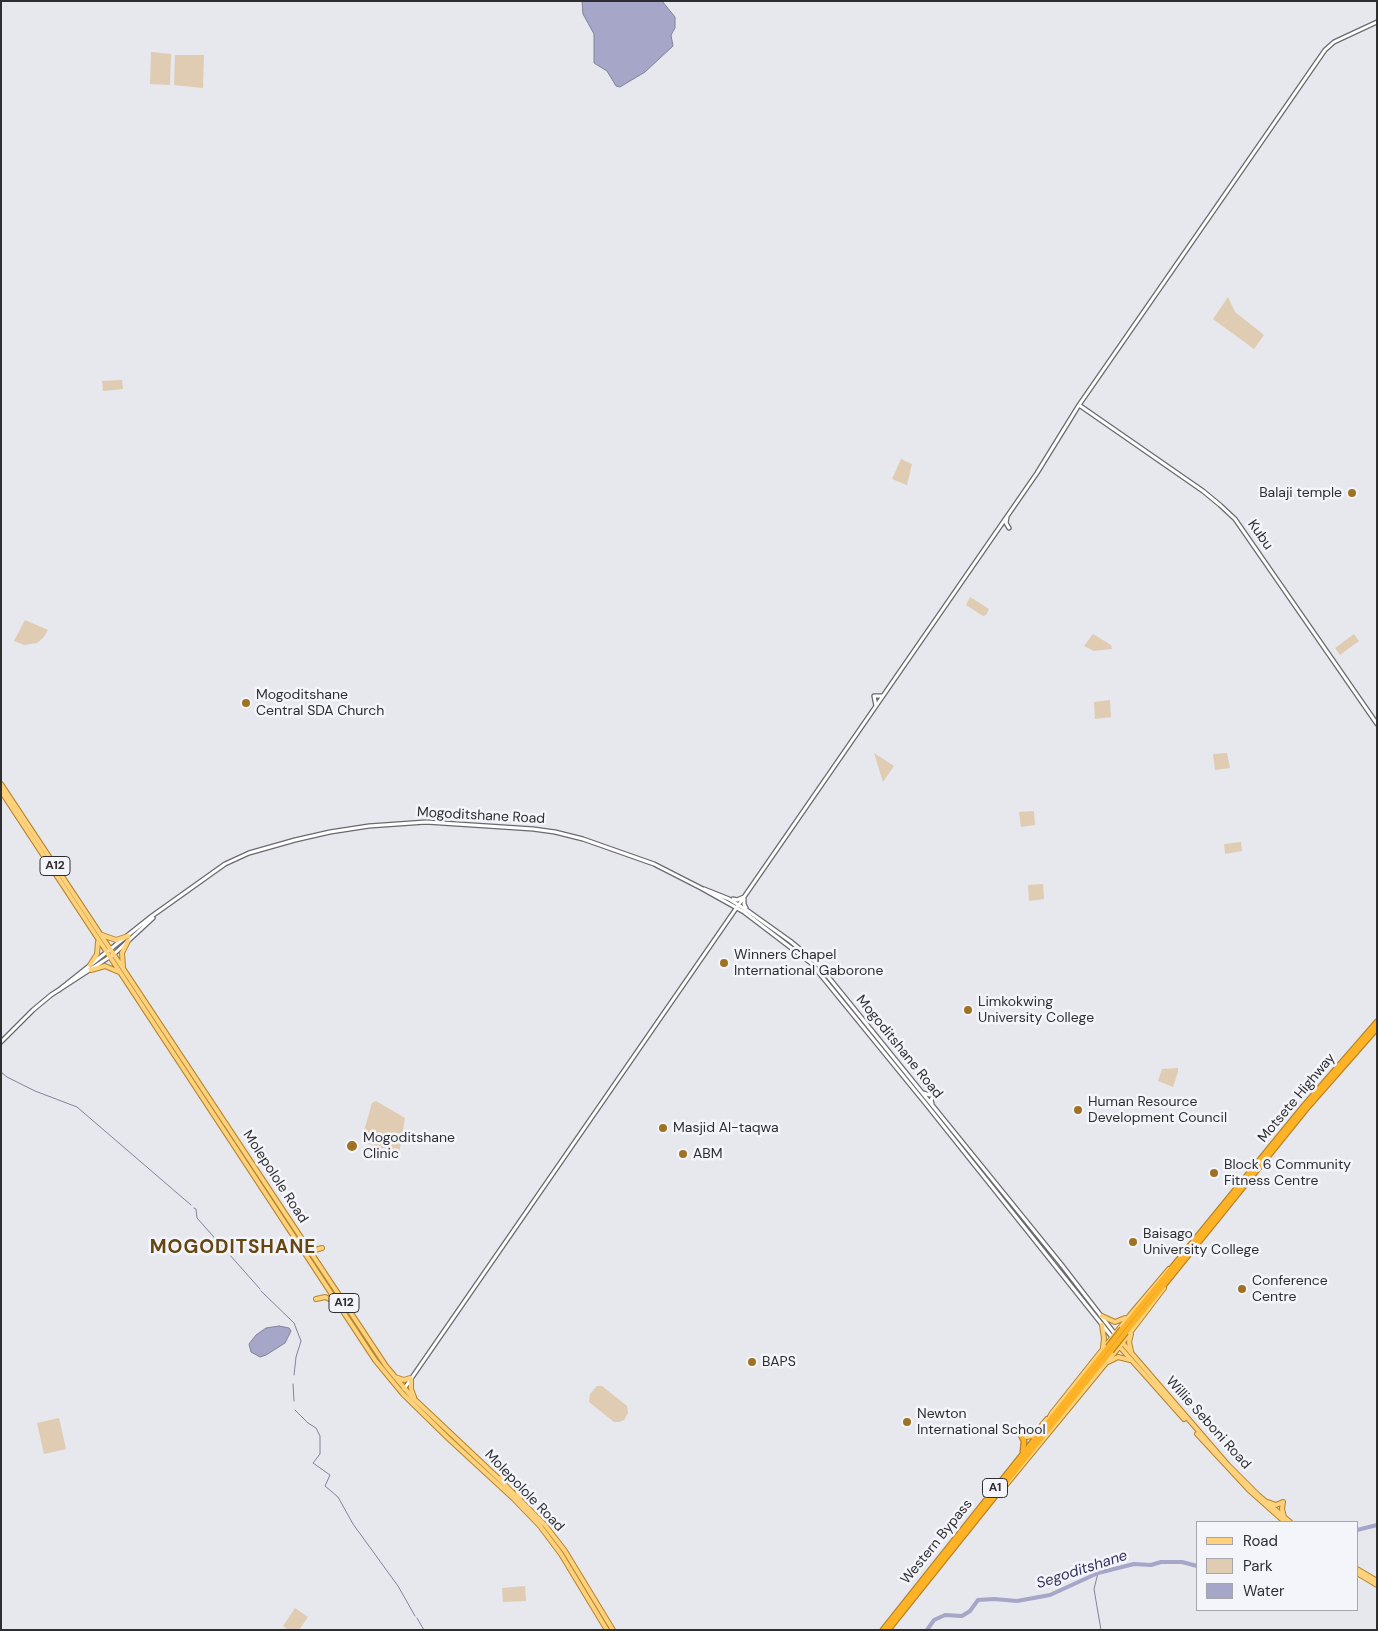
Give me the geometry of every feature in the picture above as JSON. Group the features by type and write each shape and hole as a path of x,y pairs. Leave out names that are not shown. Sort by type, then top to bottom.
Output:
{"highway":[{"name":"Motsete Highway","path":"1124,1330 1304,1106 1377,1022"},
{"name":"Motsete Highway","path":"1124,1330 1175,1272 1306,1109 1377,1028"},
{"name":"Western Bypass","path":"883,1630 1040,1432 1124,1330"},
{"name":"Western Bypass","path":"888,1630 1107,1349"},
{"path":"1020,1433 1024,1444 1020,1457"}],"main road":[{"path":"402,1389 411,1379 1037,473 1079,405 1325,50 1334,42 1377,22"},
{"name":"Kubu","path":"1079,405 1203,491 1235,519 1377,724"},
{"path":"1075,411 1080,408 1086,409"},
{"path":"998,528 1009,528 1006,522 1008,514"},
{"path":"876,706 874,696 883,696"},
{"name":"Molepolole Road","path":"1,784 100,934 134,994 375,1360 448,1439 513,1498 540,1526 561,1554 607,1630"},
{"name":"Molepolole Road","path":"1,791 98,941 123,968 402,1389 521,1499 545,1525 565,1551 613,1630"},
{"name":"Mogoditshane Road","path":"159,912 225,864 249,854 330,832 391,824 447,822 555,832 583,839 651,862 730,904 738,906"},
{"name":"Mogoditshane Road","path":"701,888 729,899 790,941 817,963 1102,1316 1113,1335"},
{"path":"729,899 738,900 744,897"},
{"path":"733,912 746,911 744,897"},
{"path":"730,904 733,912"},
{"name":"Mogoditshane Road","path":"746,911 816,968 1102,1325 1113,1335"},
{"path":"110,953 159,912"},
{"path":"1,1042 33,1010 128,941 159,912"},
{"path":"100,934 108,939 116,940 128,936"},
{"path":"90,968 97,954 98,941"},
{"path":"123,968 122,952 128,941"},
{"path":"90,968 108,966 121,973"},
{"path":"134,994 134,1003"},
{"path":"920,1091 928,1095 934,1094 931,1100 932,1106"},
{"path":"213,1114 214,1124"},
{"path":"261,1177 263,1189"},
{"path":"279,1206 280,1198"},
{"path":"1004,1210 1012,1212"},
{"path":"305,1244 315,1250 322,1248"},
{"path":"1020,1433 1026,1437 1032,1436 1107,1349 1113,1335 1156,1283 1190,1246"},
{"path":"990,1501 1006,1486 1121,1344 1175,1272"},
{"path":"316,1299 327,1297 336,1302"},
{"path":"1102,1316 1115,1322 1130,1315"},
{"path":"1102,1325 1107,1349"},
{"path":"1133,1329 1129,1342 1133,1355"},
{"name":"Willie Seboni Road","path":"1113,1335 1134,1362 1227,1468 1285,1520"},
{"name":"Willie Seboni Road","path":"1121,1344 1133,1355 1228,1465 1285,1520"},
{"path":"1103,1366 1110,1360 1118,1357 1134,1362"},
{"path":"393,1376 401,1379 411,1379"},
{"path":"411,1379 411,1389 416,1400"},
{"path":"1040,1432 1052,1413"},
{"path":"498,1478 516,1481 521,1499"},
{"path":"1266,1501 1276,1505 1283,1502 1282,1509 1285,1520"},
{"path":"1358,1572 1377,1583"}],"green space":[{"path":"151,52 171,54 170,85 150,84"},
{"path":"175,55 204,55 203,88 174,85"},
{"path":"1228,297 1235,312 1264,335 1254,349 1213,319"},
{"path":"122,380 123,389 103,391 102,381"},
{"path":"901,459 912,464 907,485 892,479"},
{"path":"970,597 989,609 986,615 983,616 966,605"},
{"path":"25,620 48,630 37,643 24,645 14,641"},
{"path":"1093,634 1111,645 1112,649 1094,651 1084,646"},
{"path":"1354,634 1359,641 1340,655 1335,648"},
{"path":"1110,700 1111,717 1095,719 1094,702"},
{"path":"874,753 894,766 883,782"},
{"path":"1227,753 1230,768 1215,770 1213,754"},
{"path":"1034,811 1035,825 1021,827 1019,812"},
{"path":"1241,842 1242,851 1225,854 1224,844"},
{"path":"1043,884 1044,899 1029,901 1028,885"},
{"path":"1178,1068 1173,1087 1158,1081 1162,1069"},
{"path":"376,1101 405,1118 399,1154 394,1155 365,1142 362,1138 372,1103"},
{"path":"597,1386 602,1386 627,1406 628,1413 624,1420 614,1422 589,1402 590,1394"},
{"path":"59,1418 66,1449 44,1454 37,1423"},
{"path":"525,1586 526,1601 503,1602 502,1588"},
{"path":"295,1608 308,1617 299,1630 288,1630 283,1626"}],"water":[{"path":"582,1 662,1 675,17 675,28 671,35 673,46 645,72 620,87 616,86 607,71 594,63 594,34 583,14"},
{"path":"279,1326 289,1328 291,1331 285,1343 260,1357 251,1352 249,1344 256,1335 266,1328"}],"waterway":[{"path":"1,1072 35,1091 77,1107 191,1205"},
{"path":"194,1208 196,1209 197,1218 260,1289"},
{"path":"261,1291 294,1323 301,1341 296,1357 294,1375"},
{"path":"293,1384 294,1401"},
{"path":"295,1410 316,1428 320,1436 320,1454 313,1463 330,1475 325,1486 338,1497 353,1524 398,1586 415,1616"},
{"name":"Segoditshane","path":"1358,1530 1377,1525"},
{"name":"Segoditshane","path":"927,1630 934,1620 945,1615 962,1616 970,1611 978,1600 1017,1601 1050,1595 1098,1573 1134,1564 1151,1565 1161,1562 1182,1562 1196,1566"},
{"path":"1098,1573 1094,1589 1101,1630"},
{"path":"417,1618 424,1630"}],"place":[{"name":"Balaji temple","path":"1352,493"},
{"name":"Mogoditshane Central SDA Church","path":"246,703"},
{"name":"Winners Chapel International Gaborone","path":"724,963"},
{"name":"Limkokwing University College","path":"968,1010"},
{"name":"Human Resource Development Council","path":"1078,1110"},
{"name":"Masjid Al-taqwa","path":"663,1128"},
{"name":"Mogoditshane Clinic","path":"352,1146"},
{"name":"ABM","path":"683,1154"},
{"name":"Block 6 Community Fitness Centre","path":"1214,1173"},
{"name":"Baisago University College","path":"1133,1242"},
{"name":"Conference Centre","path":"1242,1289"},
{"name":"BAPS","path":"752,1362"},
{"name":"Newton International School","path":"907,1422"}],"district":[{"name":"MOGODITSHANE","path":"233,1248"}]}
